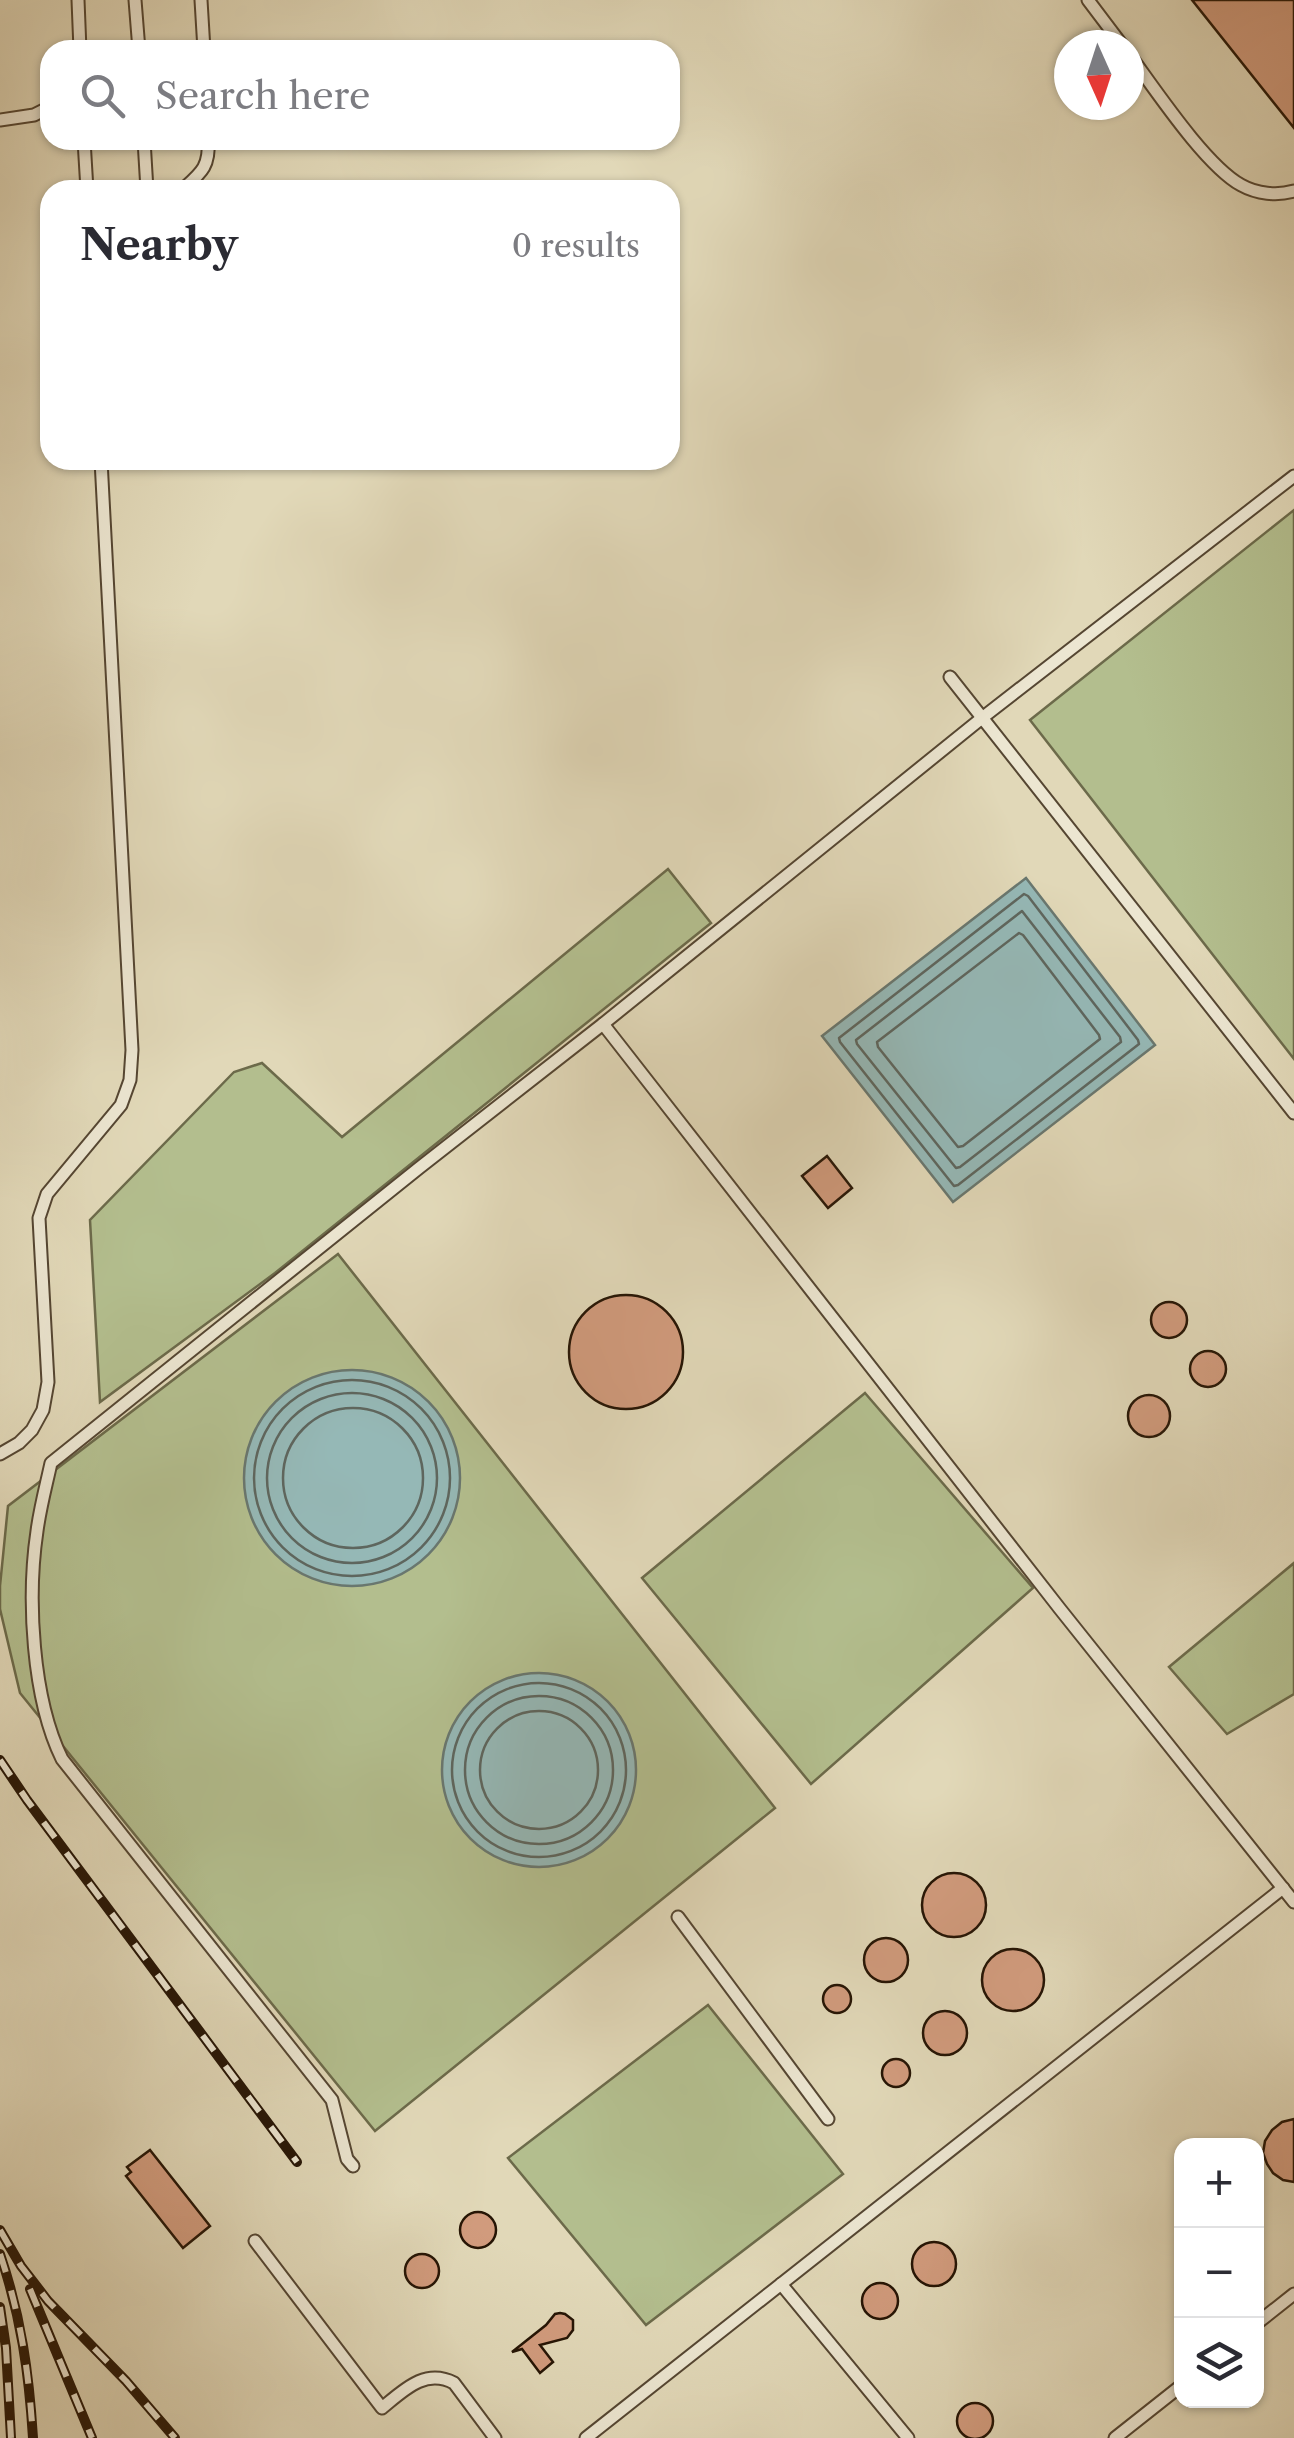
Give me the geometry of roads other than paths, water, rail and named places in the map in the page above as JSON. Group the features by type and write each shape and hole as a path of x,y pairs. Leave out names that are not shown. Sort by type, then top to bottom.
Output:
{"lane":[{"path":"78,0 80,40"},
{"path":"135,0 137,40"},
{"path":"201,0 203,40"},
{"path":"1088,0 1111,30"},
{"path":"1144,74 1194,139 1238,184 1266,193 1294,191"},
{"path":"0,120 40,113"},
{"path":"84,150 86,180"},
{"path":"145,150 147,180"},
{"path":"194,180 204,171 209,150"},
{"path":"0,1454 19,1444 32,1430 46,1396 40,1218 48,1194 120,1105 130,1080 132,1050 102,470"},
{"path":"353,2166 347,2159 332,2100 62,1759 53,1741 41,1696 33,1574 51,1463 982,718 1294,476"},
{"path":"950,677 1294,1113"},
{"path":"603,1024 1294,1902"},
{"path":"586,2438 1283,1888"},
{"path":"678,1917 828,2120"},
{"path":"254,2241 382,2408 424,2377 444,2378 454,2383 495,2438"},
{"path":"782,2284 908,2438"},
{"path":"1264,2318 1294,2294"},
{"path":"1115,2438 1174,2390"}],"water":[{"path":"1026,878 1155,1045 953,1202 822,1036"},
{"path":"352,1370 393,1379 428,1402 451,1437 460,1478 451,1519 428,1554 393,1577 352,1586 311,1577 276,1554 253,1519 244,1478 253,1437 276,1402 311,1379"},
{"path":"539,1673 576,1680 608,1701 629,1733 636,1770 629,1807 608,1839 576,1860 539,1867 502,1860 470,1839 449,1807 442,1770 449,1733 470,1701 502,1680"}],"railway":[{"path":"0,1760 297,2162"},
{"path":"0,2230 48,2301 175,2438"},
{"path":"0,2254 23,2345 33,2438"},
{"path":"30,2289 92,2438"},
{"path":"0,2307 11,2438"}]}
